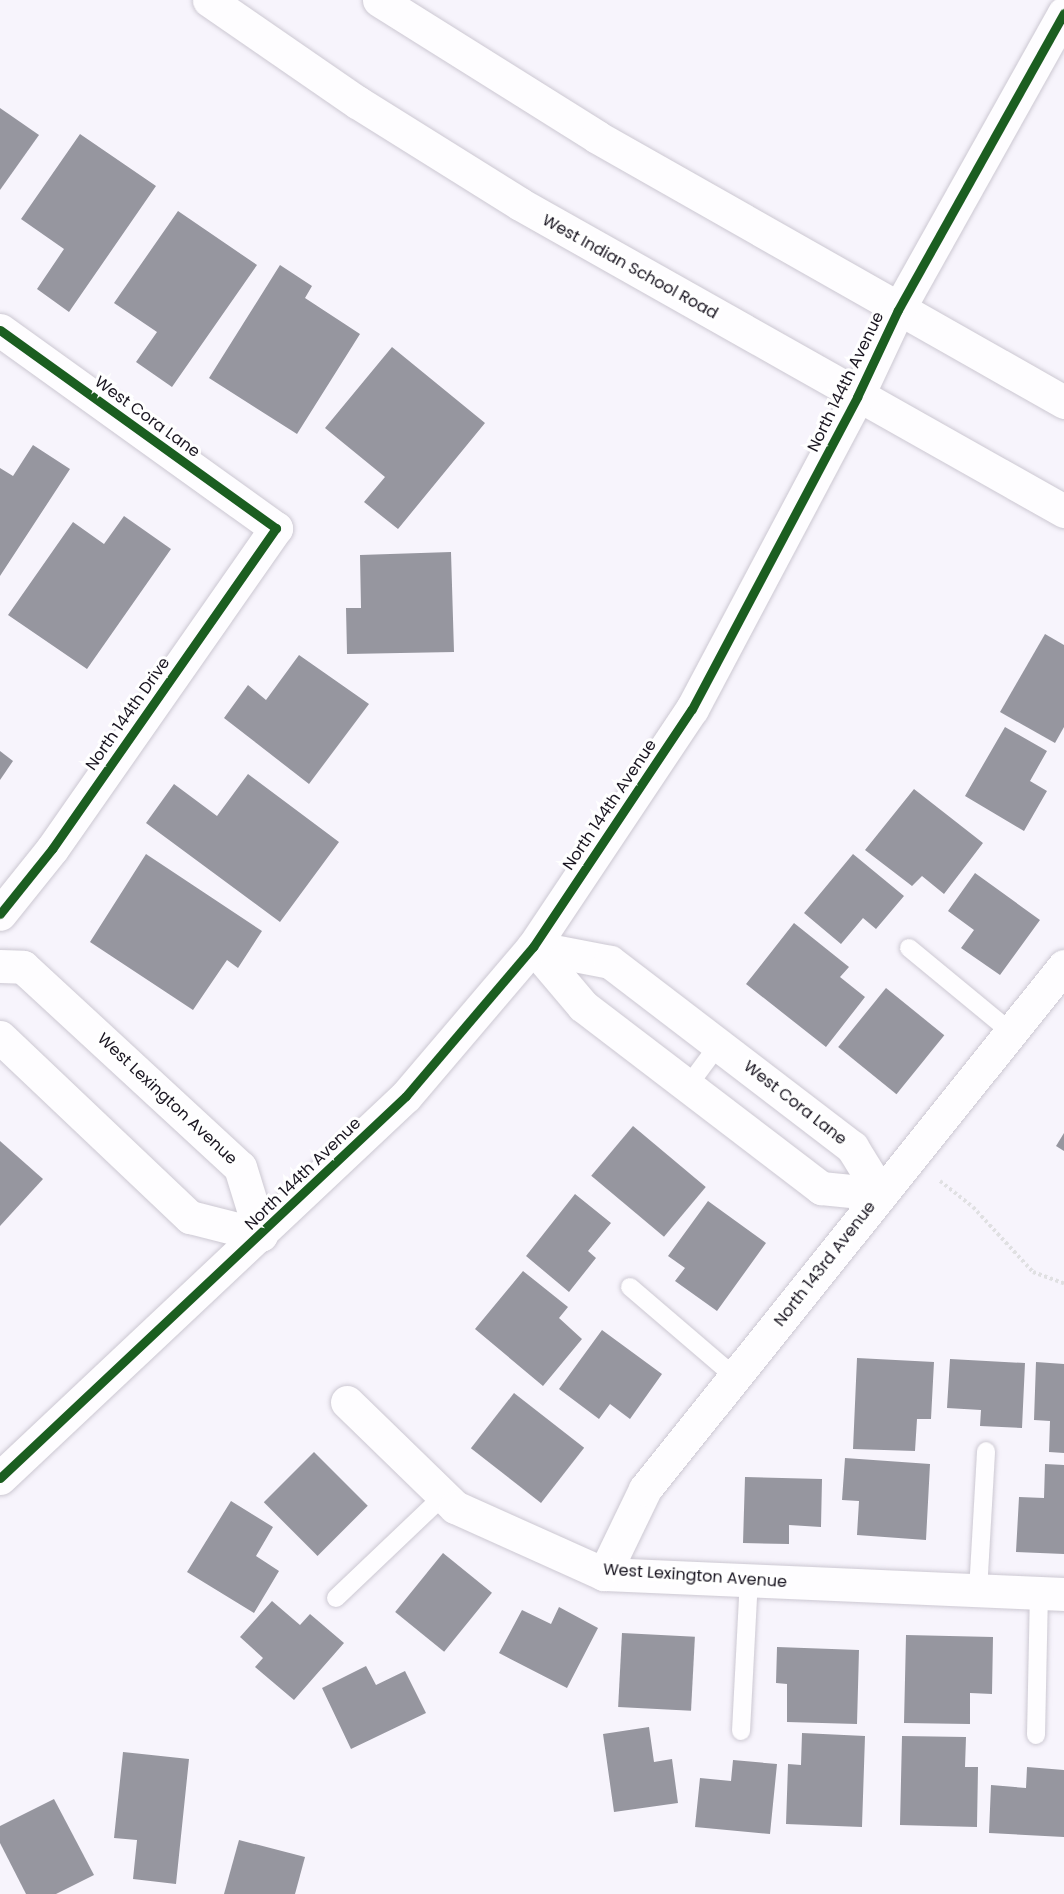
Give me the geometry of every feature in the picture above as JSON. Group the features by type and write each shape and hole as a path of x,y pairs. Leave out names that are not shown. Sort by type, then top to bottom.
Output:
{"street":[{"name":"West Indian School Road","path":"209,0 452,164 857,397 1064,511"},
{"path":"379,0 597,137 898,310 1064,402"},
{"name":"North 144th Avenue","path":"0,1478 261,1235 406,1096 533,947 692,709 857,397 898,310 1064,13"},
{"name":"West Cora Lane","path":"0,330 276,528"},
{"name":"North 144th Drive","path":"0,914 52,849 276,528"},
{"path":"533,947 583,1006 821,1188 880,1194"},
{"name":"West Cora Lane","path":"533,947 610,962 852,1147 880,1194"},
{"name":"West Lexington Avenue","path":"0,966 23,967 240,1167 261,1235"},
{"name":"North 143rd Avenue","path":"604,1574 645,1489 1064,966"},
{"path":"0,1037 190,1217 261,1235"},
{"name":"West Lexington Avenue","path":"347,1402 454,1507 604,1574 1052,1593"}],"lane":[{"path":"909,948 1011,1032"},
{"path":"688,1086 719,1044"},
{"path":"630,1287 735,1377"},
{"path":"978,1591 986,1451"},
{"path":"336,1598 443,1496"},
{"path":"741,1731 748,1580"},
{"path":"1036,1735 1052,1593"}],"path":[{"path":"909,1157 973,1208 1033,1272 1064,1283"}],"building":[{"path":"0,108 39,135 0,190"},
{"path":"80,134 156,186 69,312 37,289 64,249 21,219"},
{"path":"178,211 257,265 172,387 136,362 157,332 114,303"},
{"path":"280,265 312,286 305,298 360,334 297,434 209,378"},
{"path":"392,347 485,423 398,529 364,502 385,477 325,428"},
{"path":"33,445 70,469 0,576 0,468 13,476"},
{"path":"124,516 171,549 87,669 8,615 73,522 104,544"},
{"path":"451,552 454,652 347,654 346,608 361,608 360,555"},
{"path":"1045,634 1064,645 1064,727 1055,743 1000,712"},
{"path":"299,655 369,704 309,784 224,718 248,685 266,700"},
{"path":"1005,727 1047,751 1030,781 1047,791 1024,831 965,796"},
{"path":"0,751 13,761 0,780"},
{"path":"248,774 339,842 280,922 146,823 174,784 217,816"},
{"path":"914,789 983,843 944,894 922,876 912,886 865,850"},
{"path":"146,854 262,931 238,968 227,960 193,1010 90,942"},
{"path":"853,854 904,896 876,929 863,918 841,944 804,913"},
{"path":"975,873 1040,920 1000,975 961,948 974,930 948,911"},
{"path":"794,923 849,967 840,977 865,997 826,1047 746,984"},
{"path":"886,988 944,1035 896,1094 838,1047"},
{"path":"633,1126 706,1187 664,1237 591,1176"},
{"path":"1064,1133 1064,1151 1056,1146"},
{"path":"0,1141 43,1179 0,1226"},
{"path":"575,1194 611,1223 588,1251 596,1258 569,1292 526,1256"},
{"path":"708,1201 766,1243 717,1311 675,1281 685,1268 668,1256"},
{"path":"523,1271 568,1307 559,1318 582,1339 543,1386 475,1329"},
{"path":"602,1330 662,1374 630,1419 610,1404 599,1419 559,1389"},
{"path":"857,1358 934,1362 931,1419 917,1419 915,1451 853,1449"},
{"path":"950,1359 1025,1363 1022,1428 980,1426 981,1410 947,1408"},
{"path":"1036,1362 1064,1364 1064,1453 1049,1452 1050,1421 1034,1420"},
{"path":"514,1393 584,1448 541,1503 471,1448"},
{"path":"314,1452 368,1506 318,1556 264,1502"},
{"path":"845,1458 930,1464 926,1540 857,1535 859,1501 842,1500"},
{"path":"1045,1464 1064,1465 1064,1554 1016,1552 1019,1497 1044,1498"},
{"path":"745,1477 822,1479 821,1527 789,1525 789,1544 743,1543"},
{"path":"231,1501 273,1527 256,1556 279,1571 254,1613 187,1572"},
{"path":"443,1553 492,1593 444,1652 395,1612"},
{"path":"272,1601 300,1625 310,1614 344,1643 294,1700 255,1667 263,1658 240,1637"},
{"path":"559,1607 598,1628 567,1688 499,1653 522,1610 551,1624"},
{"path":"622,1633 695,1637 691,1711 618,1707"},
{"path":"906,1635 993,1637 992,1694 970,1693 970,1724 904,1723"},
{"path":"777,1647 859,1650 857,1724 787,1722 787,1684 776,1683"},
{"path":"366,1666 376,1685 405,1671 426,1713 351,1749 322,1688"},
{"path":"649,1727 654,1762 672,1759 678,1803 614,1812 603,1734"},
{"path":"802,1733 865,1736 862,1827 786,1824 788,1764 801,1765"},
{"path":"902,1736 966,1737 965,1767 978,1767 977,1827 900,1825"},
{"path":"123,1752 189,1759 176,1884 133,1879 137,1840 114,1838"},
{"path":"733,1760 777,1764 770,1834 695,1827 700,1778 731,1781"},
{"path":"1027,1767 1064,1770 1064,1837 989,1833 991,1785 1026,1788"},
{"path":"54,1799 94,1875 56,1894 26,1894 0,1843 0,1826"},
{"path":"239,1840 305,1857 295,1894 224,1894"}],"cycle path":[{"path":"0,1478 406,1096 533,947 692,709 857,397 898,310 1064,13"},
{"path":"0,330 276,528 52,849 0,914"}]}
